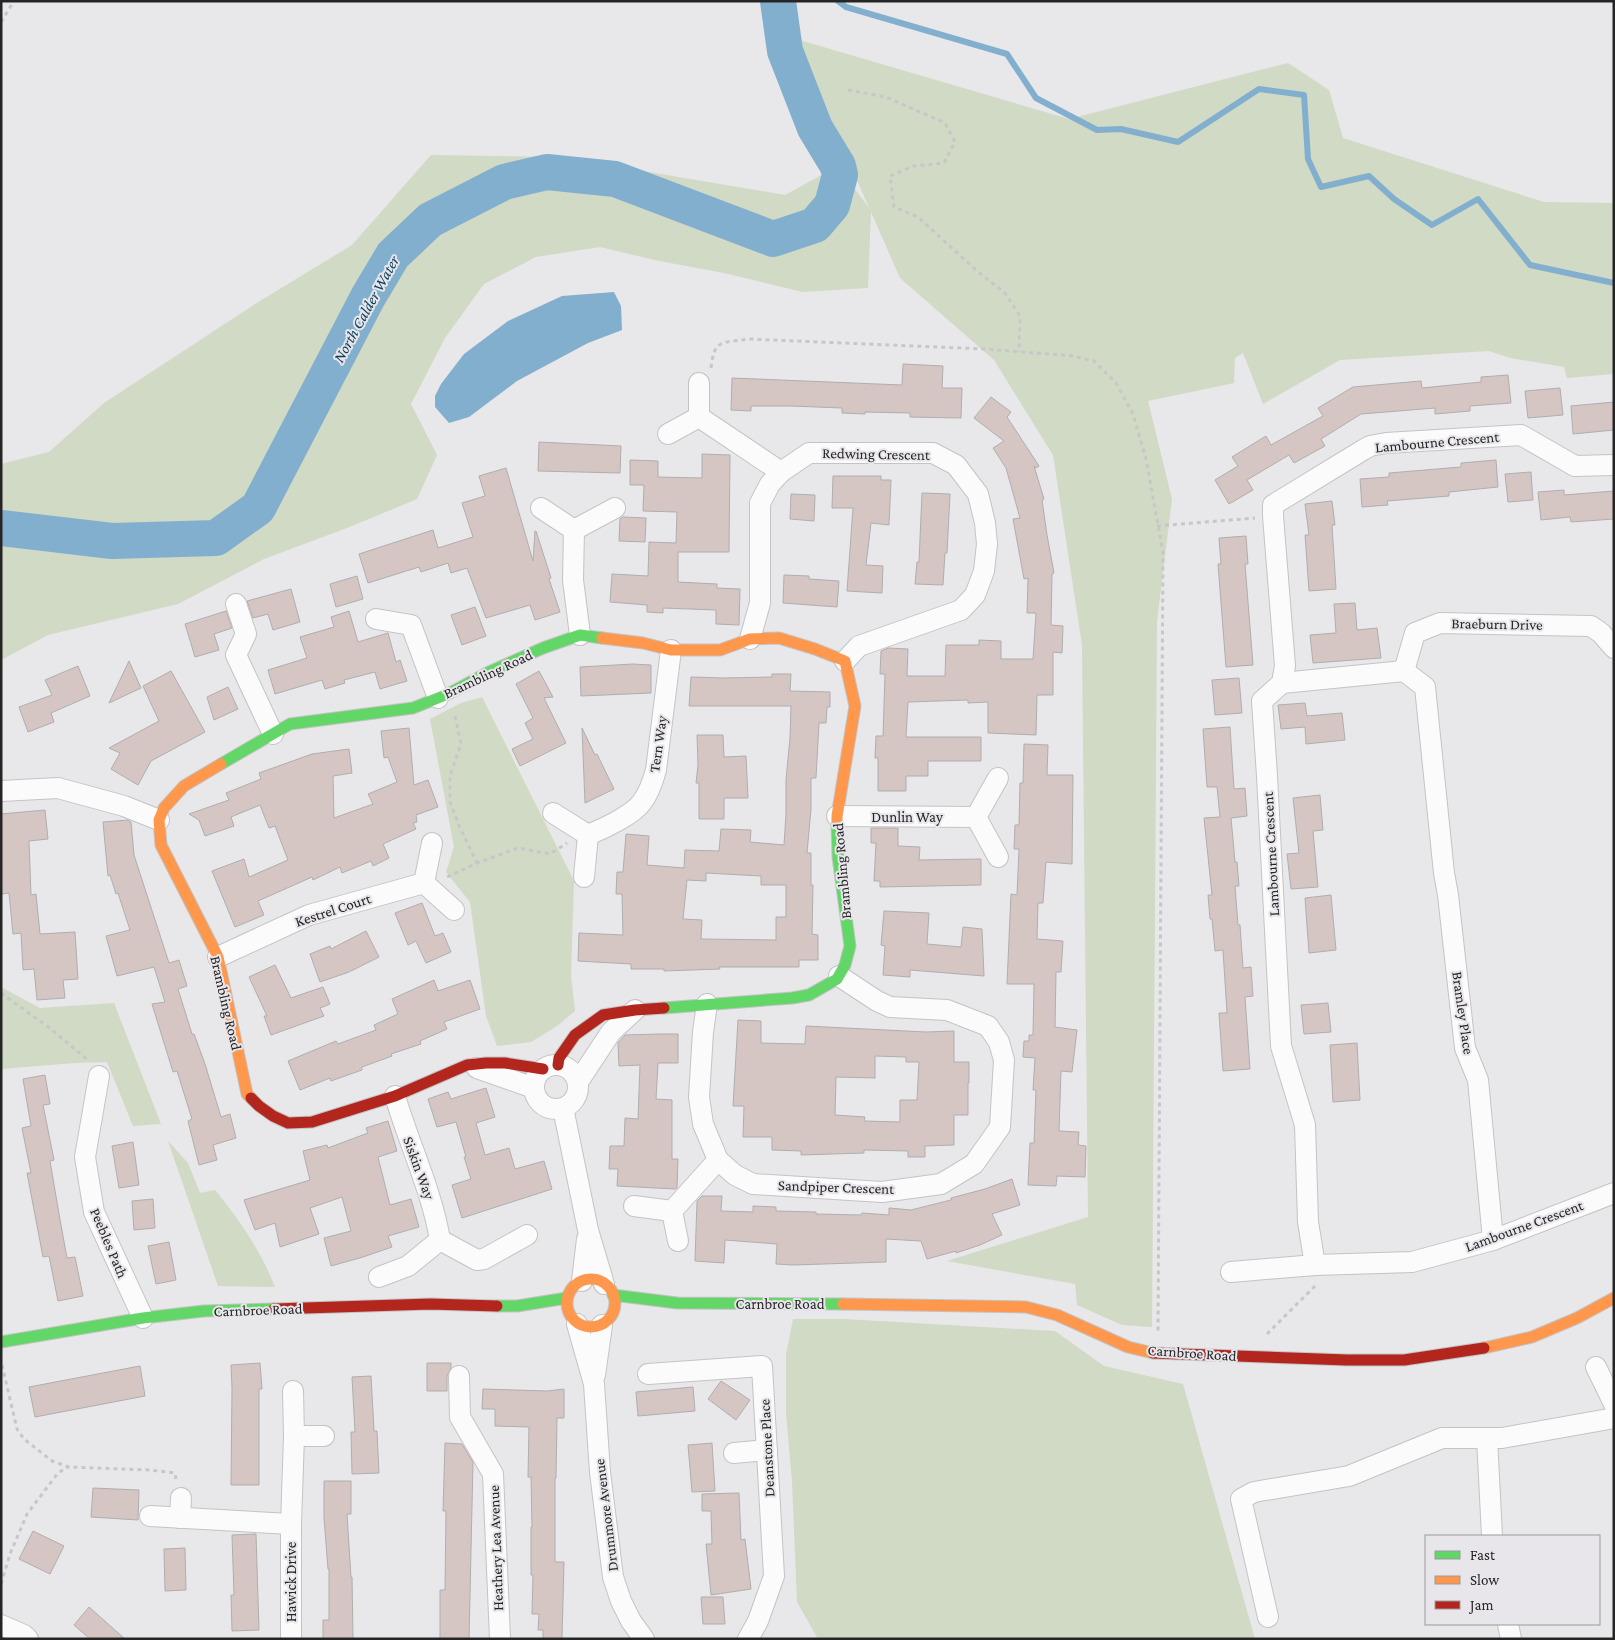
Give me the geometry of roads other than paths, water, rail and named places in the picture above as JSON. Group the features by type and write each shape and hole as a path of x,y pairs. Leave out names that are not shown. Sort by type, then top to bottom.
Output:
{"street":[{"path":"699,417 700,383"},
{"path":"668,434 699,417"},
{"path":"699,417 781,472"},
{"name":"Lambourne Crescent","path":"1614,465 1575,466 1521,435 1377,445 1363,450 1273,505 1285,666 1282,683 1262,701 1268,776 1281,1046 1305,1125 1308,1222 1315,1265 1412,1262 1493,1240 1614,1193"},
{"name":"Redwing Crescent","path":"750,639 760,603 760,503 770,484 781,472 809,453 933,453 956,465 978,494 985,522 987,544 984,571 975,595 960,610 858,646 845,661"},
{"path":"541,508 574,530"},
{"path":"574,530 614,508"},
{"path":"574,530 573,580 580,635"},
{"path":"236,604 246,634 236,655 273,734"},
{"path":"376,618 411,625 443,696"},
{"name":"Braeburn Drive","path":"1404,671 1415,633 1440,622 1591,626 1601,633 1613,652"},
{"name":"Brambling Road","path":"550,1067 500,1062 467,1065 395,1096 312,1122 300,1124 273,1116 247,1094 218,957 161,845 159,820 164,808 184,786 290,724 413,708 443,696 489,672 543,648 580,635 643,643 671,650 720,650 750,639 779,638 845,661 855,706 837,816 838,857 850,946 845,965 839,976"},
{"name":"Tern Way","path":"588,835 612,825 641,804 651,786 656,770 671,650"},
{"path":"1282,683 1404,671"},
{"name":"Bramley Place","path":"1404,671 1425,687 1444,874 1465,1048 1478,1080 1493,1240"},
{"path":"998,778 976,817 998,857"},
{"path":"1,791 58,788 124,806 159,820"},
{"path":"553,813 588,835 584,877"},
{"name":"Dunlin Way","path":"837,816 976,817"},
{"path":"432,843 424,883 454,910"},
{"name":"Kestrel Court","path":"218,957 309,914 424,883"},
{"path":"550,1067 568,1068 578,1082 578,1090 574,1100 563,1108 555,1109 539,1100 534,1088 538,1075 559,1058 575,1035 603,1015 635,1010 792,998 809,995 839,976"},
{"name":"Sandpiper Crescent","path":"707,1004 703,1032 699,1097 703,1124 718,1160 735,1175 753,1184 882,1192 941,1184 974,1164 1000,1127 1004,1060 998,1042 988,1026 947,1010 890,1007 877,1001 839,976"},
{"path":"578,1082 611,1032 635,1010"},
{"path":"467,1065 534,1088"},
{"name":"Peebles Path","path":"99,1076 85,1157 94,1212 143,1318"},
{"name":"Siskin Way","path":"395,1096 404,1128 436,1216 440,1240"},
{"path":"563,1108 588,1230 609,1289 615,1307 612,1318 589,1328 574,1321 567,1307 571,1290 582,1281 597,1280 609,1289"},
{"path":"672,1211 718,1160"},
{"path":"634,1206 672,1211"},
{"path":"672,1211 678,1241"},
{"path":"582,1281 588,1230"},
{"path":"379,1277 408,1266 440,1240 477,1260 484,1259 527,1235"},
{"path":"1231,1272 1315,1265"},
{"name":"Carnbroe Road","path":"609,1289 677,1303"},
{"name":"Carnbroe Road","path":"1,1342 143,1318 204,1311 430,1304 517,1306 568,1298"},
{"name":"Carnbroe Road","path":"640,1310 677,1303 1026,1307 1057,1315 1128,1347 1157,1354 1404,1360 1470,1352 1532,1337 1577,1318 1614,1298"},
{"name":"Carnbroe Road","path":"517,1306 574,1321"},
{"name":"Drummore Avenue","path":"594,1384 612,1318"},
{"name":"Drummore Avenue","path":"574,1321 594,1384 600,1472 613,1576 621,1601 631,1621 644,1639"},
{"name":"Deanstone Place","path":"648,1374 762,1366 774,1576 758,1621 748,1639"},
{"path":"1596,1367 1614,1404"},
{"name":"Heathery Lea Avenue","path":"459,1376 460,1417 493,1474 500,1639"},
{"name":"Hawick Drive","path":"291,1639 293,1391"},
{"path":"1268,1617 1240,1499 1254,1492 1349,1476 1442,1438 1494,1438 1614,1418"},
{"path":"294,1436 324,1436"},
{"path":"1492,1535 1494,1438"},
{"path":"734,1453 767,1450"},
{"path":"180,1498 180,1518"},
{"name":"Hawick Drive","path":"150,1516 291,1524"},
{"path":"1,1625 24,1635 28,1639"},
{"path":"1508,1625 1511,1639"}],"water":[{"path":"614,292 621,306 622,330 588,343 517,381 469,417 449,423 435,407 435,396 441,384 464,354 508,321 562,296"}],"waterway":[{"name":"North Calder Water","path":"1,528 112,541 216,538 258,508 368,297 393,255 430,220 504,182 547,172 615,179 773,239 815,225 832,205 840,175 838,166 815,128 785,51 778,1"},
{"path":"838,1 846,7 1007,54 1036,98 1097,130 1121,129 1178,142 1259,89 1304,95 1308,159 1321,187 1369,176 1394,199 1432,225 1478,199 1530,265 1614,283"}]}
